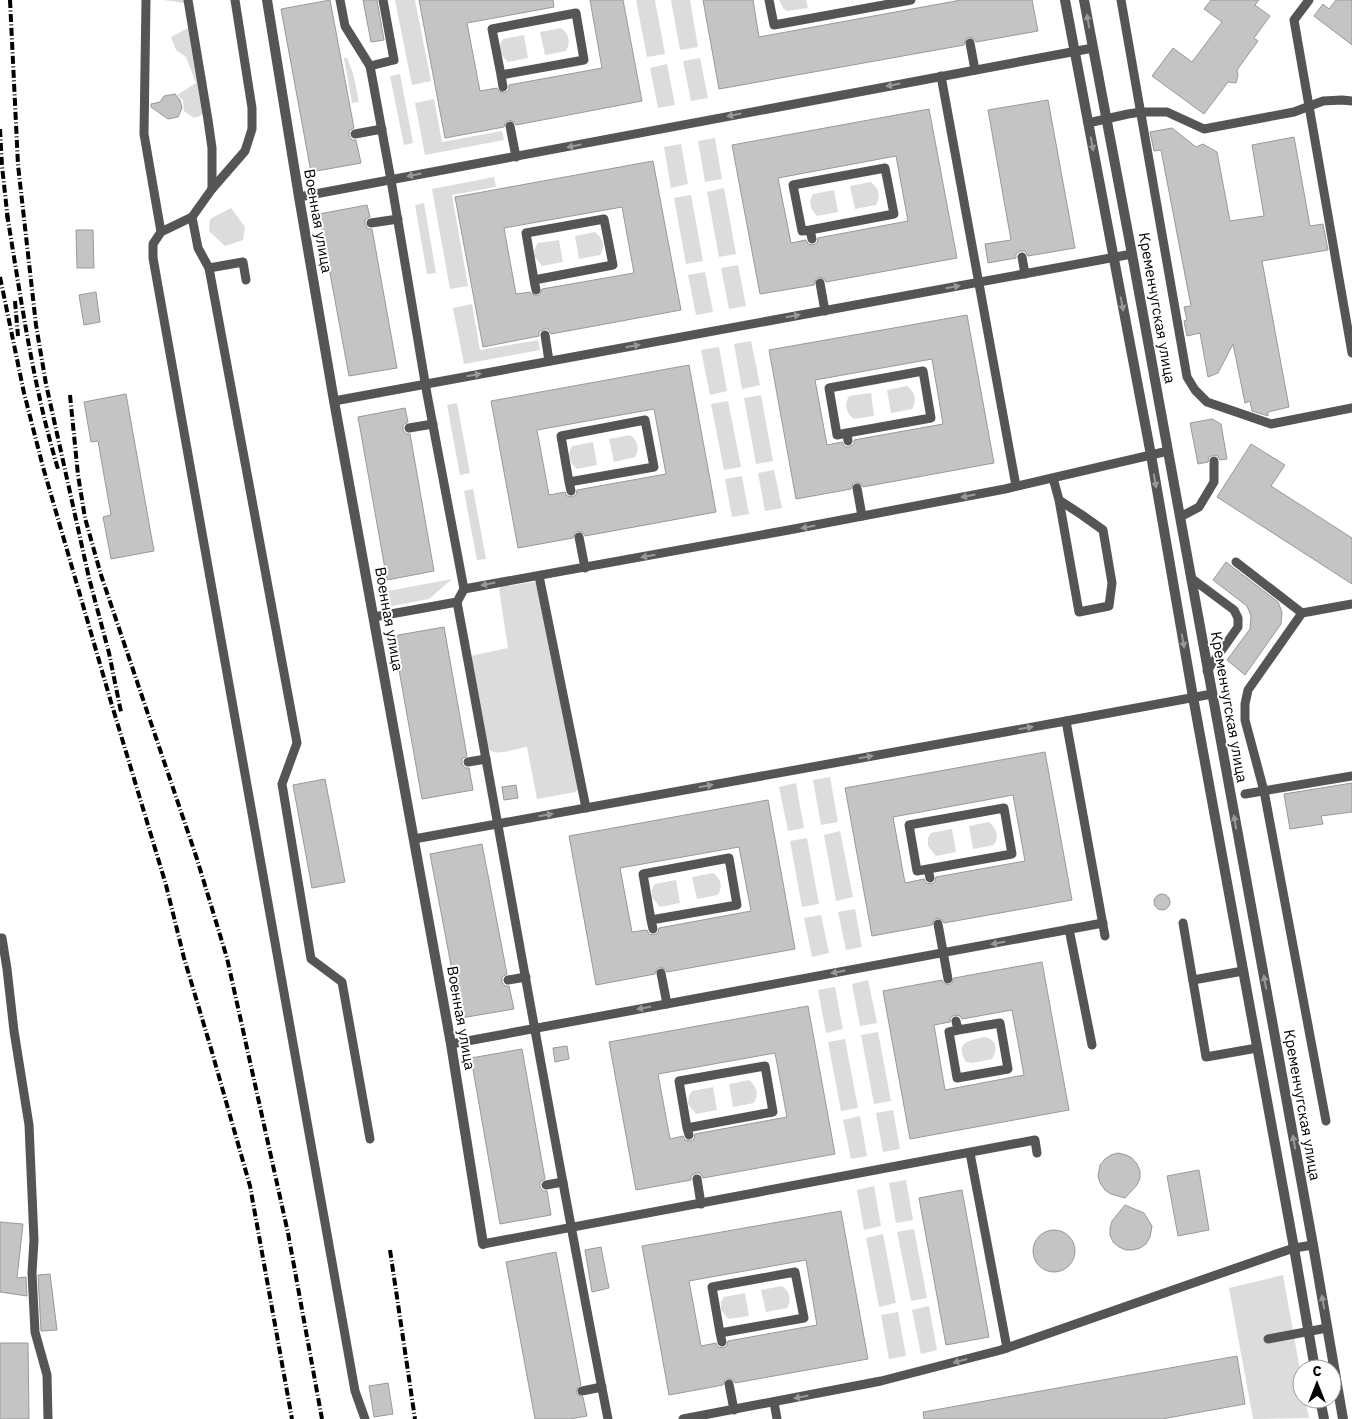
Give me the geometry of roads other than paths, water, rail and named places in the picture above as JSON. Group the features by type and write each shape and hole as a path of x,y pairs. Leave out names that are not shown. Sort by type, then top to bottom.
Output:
{"street":[{"name":"Военная улица","path":"267,0 334,400 451,1044 483,1244"},
{"path":"1065,0 1151,455 1313,1359"},
{"name":"Кременчугская улица","path":"1084,0 1313,1245 1343,1419"}],"lane":[{"path":"146,0 144,134 160,232"},
{"path":"188,0 212,148 212,189"},
{"path":"235,0 250,100 252,129 245,150 212,189 192,217 160,232 153,244 153,258 355,1392 365,1419"},
{"path":"340,0 345,26 370,66 392,180 433,424 464,589 457,602 571,1228 608,1419"},
{"path":"370,66 394,60 383,0"},
{"path":"769,0 774,25 911,0"},
{"path":"1121,0 1187,377 1195,390 1207,402 1271,424 1352,408"},
{"path":"1309,0 1294,20 1352,353"},
{"path":"501,76 584,60 576,14 492,29 503,87"},
{"path":"970,43 975,70"},
{"path":"299,198 1092,48"},
{"path":"941,76 1016,486"},
{"path":"1088,123 1141,112 1168,112 1204,129 1294,112 1323,101 1352,101"},
{"path":"510,126 516,156"},
{"path":"355,134 382,129"},
{"path":"886,168 894,214 811,234 802,231 793,185 886,168"},
{"path":"192,217 198,248 209,268 297,743 282,784 311,959 342,982 370,1140"},
{"path":"371,223 398,219"},
{"path":"534,280 613,265 604,219 526,233 534,280 536,290"},
{"path":"334,400 1132,254"},
{"path":"1022,257 1025,274"},
{"path":"209,268 242,262 246,280"},
{"path":"820,283 825,311"},
{"path":"545,335 549,361"},
{"path":"923,371 931,418 848,437 837,435 829,388 923,371"},
{"path":"645,420 654,467 570,487 560,436 645,420"},
{"path":"409,428 433,424"},
{"path":"464,589 585,568 1016,486 1168,451"},
{"path":"1180,517 1199,508 1214,482 1214,461"},
{"path":"1053,478 1059,500 1078,612 1109,606 1112,583 1103,530 1059,500"},
{"path":"857,488 862,516"},
{"path":"579,537 585,568"},
{"path":"1236,562 1302,613"},
{"path":"539,576 586,808"},
{"path":"1191,578 1234,610 1238,618 1238,627 1208,671"},
{"path":"374,617 457,602"},
{"path":"1326,1121 1264,791 1245,720 1245,704 1248,690 1302,613 1352,604"},
{"path":"414,839 1212,694"},
{"path":"1066,721 1105,936"},
{"path":"468,762 486,760"},
{"path":"1245,794 1352,776"},
{"path":"1004,808 1012,854 929,874 918,871 909,825 1004,808"},
{"path":"729,858 737,904 652,924 643,874 729,858"},
{"path":"451,1044 1103,923"},
{"path":"1183,923 1206,1057 1258,1048"},
{"path":"938,924 948,979"},
{"path":"1069,929 1092,1045"},
{"path":"0,938 2,938 7,969 14,1031 29,1125 34,1240 32,1273 35,1332 47,1375 48,1419"},
{"path":"1193,980 1243,971"},
{"path":"661,973 667,1004"},
{"path":"508,980 526,977"},
{"path":"956,1021 958,1030"},
{"path":"1000,1023 1008,1069 958,1078 949,1032 958,1030 1000,1023"},
{"path":"765,1066 773,1112 688,1131 679,1081 765,1066"},
{"path":"483,1244 1035,1140 1037,1152"},
{"path":"970,1153 1007,1348"},
{"path":"697,1179 701,1204"},
{"path":"546,1185 563,1182"},
{"path":"683,1419 882,1381 1007,1348 1294,1248 1313,1245"},
{"path":"795,1272 804,1318 721,1338 712,1287 795,1272"},
{"path":"1268,1338 1327,1328"},
{"path":"729,1384 734,1410"},
{"path":"582,1391 602,1388"},
{"path":"774,1402 777,1419"}],"railway":[{"path":"10,0 18,165 36,325 46,384 121,712"},
{"path":"0,129 8,221"},
{"path":"7,214 41,406 58,469"},
{"path":"0,277 24,393 43,467 166,885 184,958 250,1186 292,1419"},
{"path":"15,301 18,336"},
{"path":"70,395 78,475 85,518 101,575 197,859 227,958 288,1233 322,1419"},
{"path":"390,1250 415,1419"}]}
